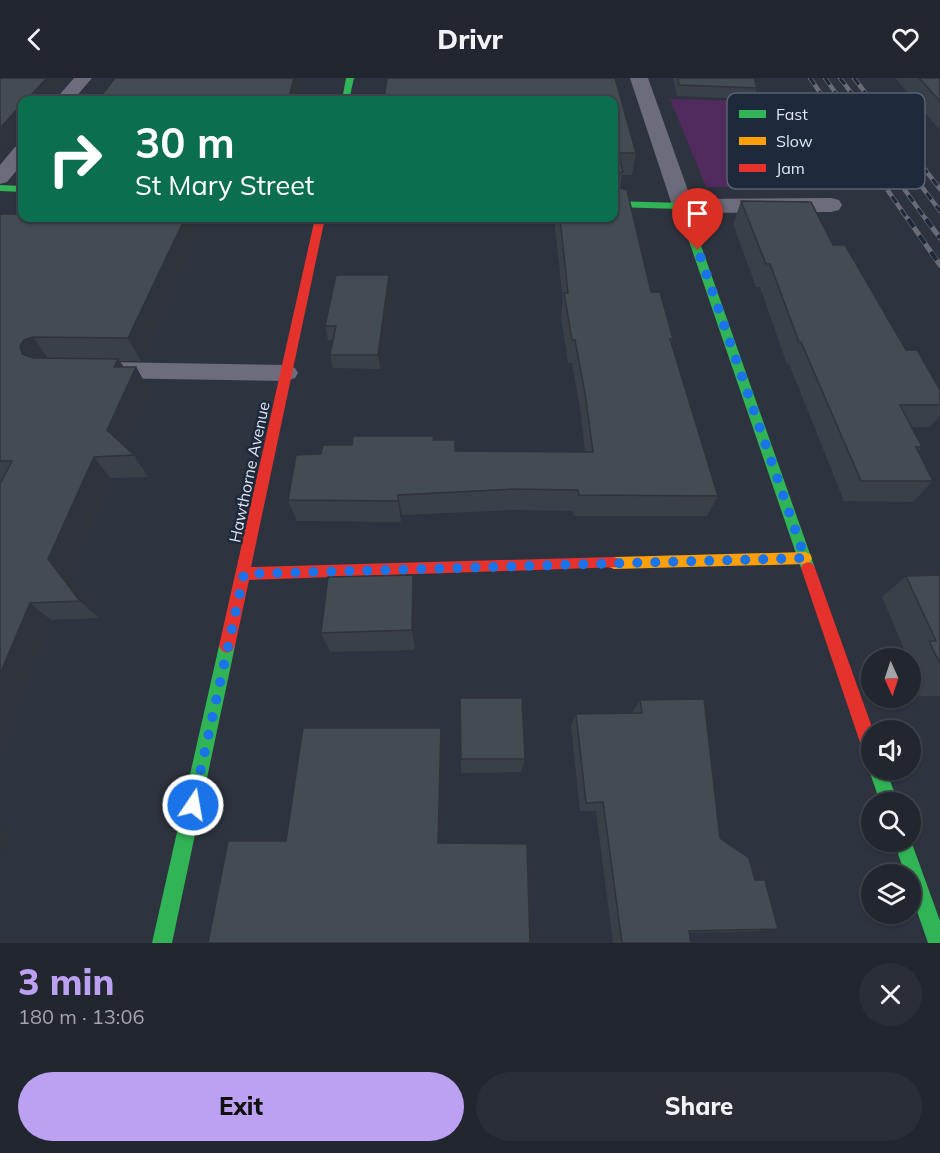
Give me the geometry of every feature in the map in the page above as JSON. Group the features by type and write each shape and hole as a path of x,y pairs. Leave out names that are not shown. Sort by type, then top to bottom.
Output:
{"street":[{"path":"67,96 83,78"},
{"path":"346,96 350,78"},
{"path":"639,78 861,720"},
{"path":"0,178 18,156"},
{"path":"0,188 18,189"},
{"path":"618,204 831,205"},
{"name":"Hawthorne Avenue","path":"162,943 319,222"},
{"path":"244,574 805,558"},
{"path":"906,852 938,943"}],"lane":[{"path":"82,370 287,373"}],"shaded area":[{"path":"670,99 727,100 727,187 706,187"}],"building":[{"path":"0,78 47,78 30,96 18,96 18,108 0,128"},
{"path":"115,78 294,78 289,96 101,96"},
{"path":"387,78 615,78 636,153 618,153 618,96 385,96"},
{"path":"678,78 754,78 757,88 679,85"},
{"path":"919,78 940,78 940,101"},
{"path":"618,153 623,172 618,173"},
{"path":"618,188 627,190 651,292 660,292 673,339 670,339 718,496 579,495 578,490 515,489 398,495 398,501 288,500 296,455 321,454 323,445 352,445 353,436 434,436 433,440 455,440 455,451 593,452 585,393 575,340 572,340 564,293 568,293 560,222 618,222"},
{"path":"741,201 811,202 833,245 845,245 906,350 917,350 940,390 940,405 900,405 922,447 916,447 933,481 861,481 801,342 799,342 770,264 766,264"},
{"path":"0,214 18,214 18,222 183,222 128,338 33,337 24,340 20,346 22,354 33,358 118,359 114,367 136,367 107,430 134,455 94,457 48,559 80,601 30,603 0,674 0,484 12,461 0,461"},
{"path":"336,275 389,275 378,355 330,355 336,326 325,326"},
{"path":"413,575 412,630 321,633 328,577"},
{"path":"940,575 940,664 929,641 936,641 906,576"},
{"path":"460,698 522,698 525,759 461,759"},
{"path":"704,699 720,838 749,858 755,880 765,880 778,929 689,931 691,943 622,943 603,802 586,803 576,714 642,713 640,700"},
{"path":"303,728 441,728 438,843 527,844 530,943 208,943 228,841 286,841"}],"railway":[{"path":"810,78 820,93"},
{"path":"825,78 836,93"},
{"path":"840,78 851,93"},
{"path":"854,78 866,93"},
{"path":"925,170 940,189"},
{"path":"887,189 909,221"},
{"path":"904,189 927,221"},
{"path":"923,189 940,211"},
{"path":"908,219 940,265"},
{"path":"926,219 940,238"}],"traffic: fast":[{"path":"346,96 350,78"},
{"path":"0,188 18,189"},
{"path":"618,204 682,206 808,568"},
{"path":"162,943 227,646"},
{"path":"881,780 886,792"},
{"path":"906,852 938,943"}],"traffic: slow":[{"path":"614,563 805,558"}],"traffic: jam":[{"path":"227,646 319,222"},
{"path":"244,574 614,563"},
{"path":"808,568 861,720"}],"route":[{"path":"193,805 244,574 805,558 698,250"}]}
